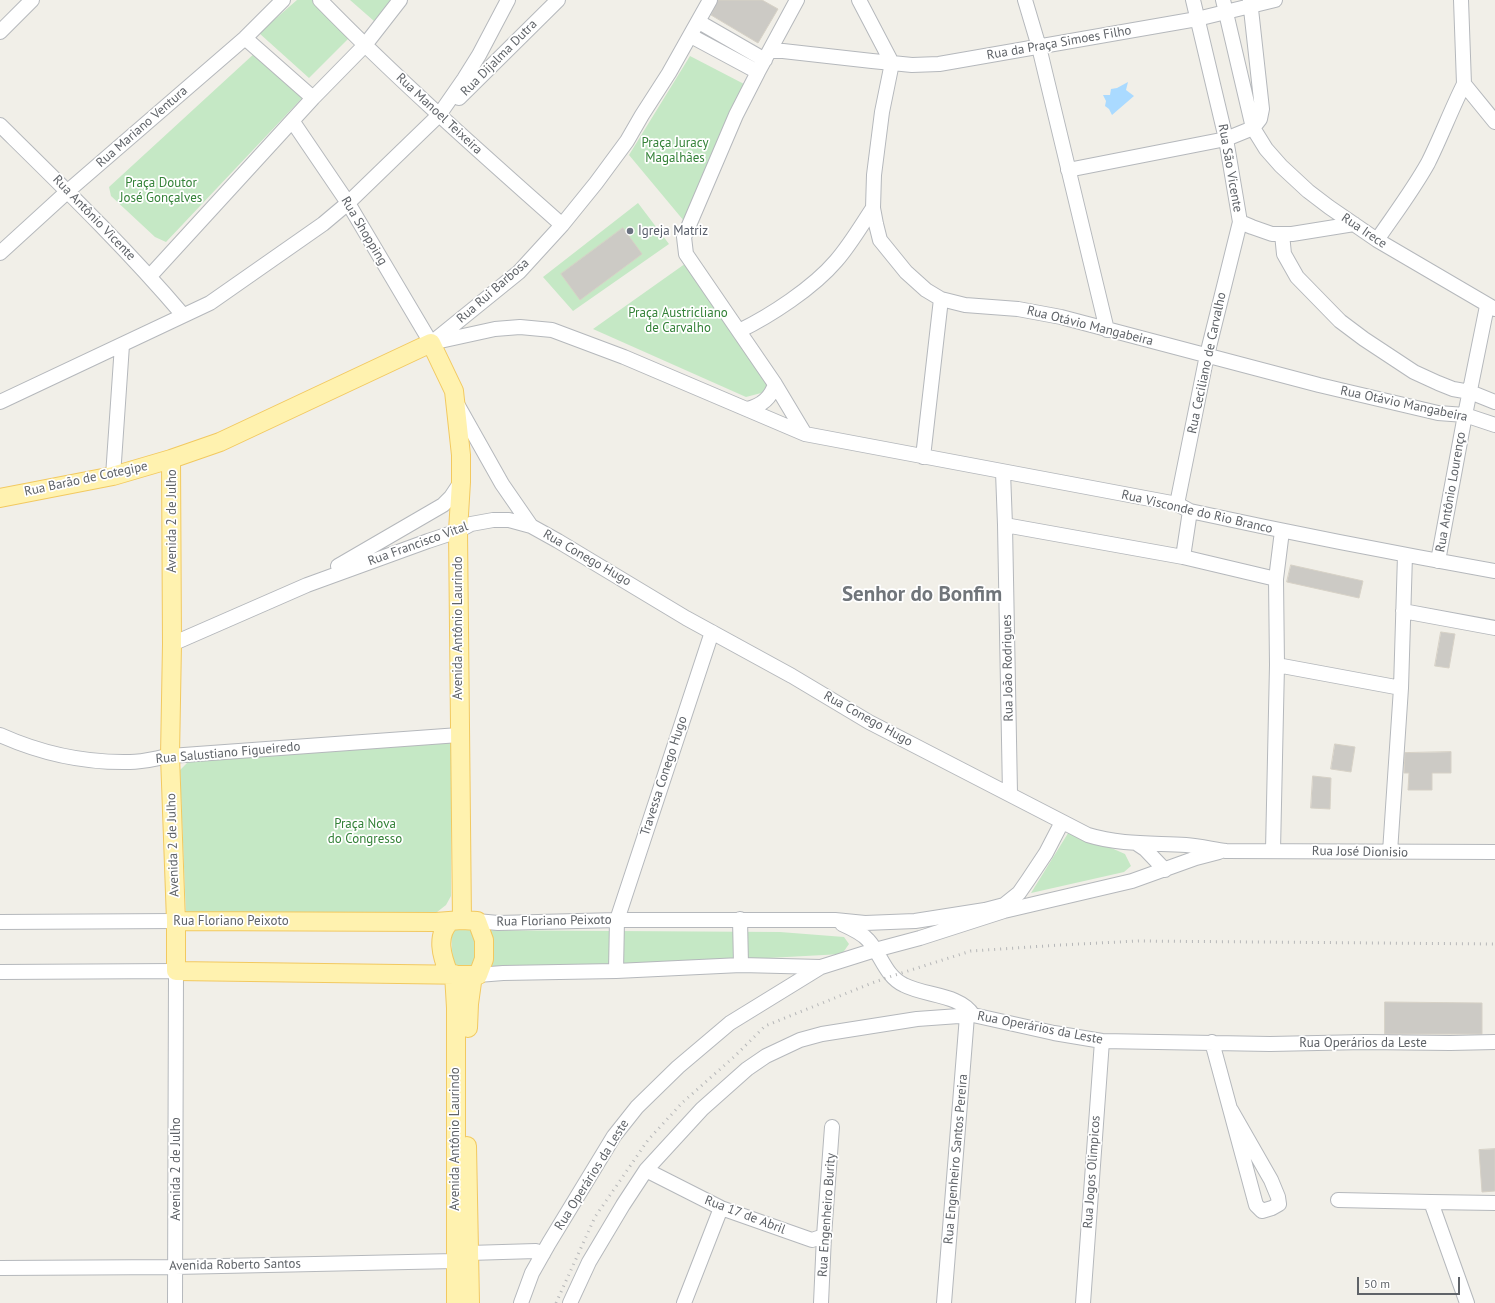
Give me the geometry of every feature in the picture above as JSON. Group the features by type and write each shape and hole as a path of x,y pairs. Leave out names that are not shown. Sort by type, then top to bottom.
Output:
{"main road":[{"name":"Avenida Antônio Laurindo","path":"431,343 454,391 459,439 461,482 458,531 459,736 463,921"},
{"name":"Rua Rui Barbosa","path":"171,459 220,442 431,343"},
{"name":"Rua Barão de Cotegipe","path":"0,498 113,476 171,459"},
{"name":"Avenida 2 de Julho","path":"171,459 172,644 170,756 176,921 176,970"},
{"name":"Rua Floriano Peixoto","path":"176,921 463,921"},
{"path":"176,970 476,975 484,959 484,940 463,921 447,925 441,944 442,956 452,974"},
{"name":"Avenida Antônio Laurindo","path":"452,974 456,1008 462,1257 470,1303"},
{"name":"Avenida Antônio Laurindo","path":"456,1303 462,1257 467,1155 469,1004 476,975"}],"street":[{"path":"0,32 32,0"},
{"name":"Rua Mariano Ventura","path":"0,253 68,191 245,38 283,0"},
{"name":"Rua Manoel Teixeira","path":"320,0 439,115 562,225"},
{"path":"150,276 293,122 313,98 365,45 400,0"},
{"path":"0,402 210,303 324,224 348,203 439,115 479,55 508,0"},
{"name":"Rua Dijalma Dutra","path":"439,115 460,98 558,0"},
{"name":"Rua Rui Barbosa","path":"431,343 519,272 562,225 627,141 691,36 710,0"},
{"path":"797,0 736,115 684,237 686,254 776,384 805,434"},
{"path":"859,0 892,63"},
{"path":"1025,0 1039,48 1107,330"},
{"name":"Rua São Vicente","path":"1193,0 1226,139 1240,222 1252,228 1272,234 1292,234 1354,224"},
{"name":"Rua da Praça Simoes Filho","path":"767,55 790,51 912,65 939,64 1039,48 1197,19 1224,6 1275,0"},
{"path":"1377,240 1427,165 1464,84 1461,0"},
{"path":"1068,170 1226,139 1253,128 1260,119 1262,109 1250,3"},
{"path":"1224,6 1253,128"},
{"path":"699,22 767,55"},
{"path":"691,36 758,72"},
{"path":"245,38 313,98"},
{"name":"Rua Otávio Mangabeira","path":"892,63 880,127 874,175 873,208 880,240 906,272 926,290 941,300 965,306 1018,309 1061,317 1319,385 1438,413 1465,415 1495,425"},
{"path":"1464,84 1495,122"},
{"name":"Rua Shopping","path":"293,122 348,203 431,343"},
{"name":"Rua Antônio Vicente","path":"0,125 68,191 150,276 184,315"},
{"name":"Rua Irece","path":"1253,128 1266,149 1281,166 1329,207 1377,240 1491,307"},
{"path":"739,331 760,321 816,280 836,262 873,208"},
{"name":"Rua Ceciliano de Carvalho","path":"1177,504 1207,355 1240,222"},
{"name":"Rua Otávio Mangabeira","path":"1282,234 1284,254 1297,277 1340,321 1364,339 1414,372 1453,389 1470,392 1495,402"},
{"path":"923,457 941,300"},
{"name":"Rua Antônio Lourenço","path":"1438,561 1465,415 1491,307"},
{"name":"Rua Visconde do Rio Branco","path":"431,343 495,329 520,328 552,330 624,357 747,408 805,434 1177,504 1190,511 1282,531 1495,571"},
{"path":"113,476 122,344"},
{"path":"747,408 756,407 762,403 772,393 776,384"},
{"path":"455,400 502,484 531,526"},
{"name":"Rua João Rodrigues","path":"1003,472 1006,524 1010,793"},
{"name":"Rua Francisco Vital","path":"307,585 443,505 451,497 461,482"},
{"path":"1183,557 1190,511"},
{"name":"Rua Francisco Vital","path":"172,644 307,585 458,531 471,524 492,520 509,520 531,526"},
{"path":"1006,524 1183,557 1276,579"},
{"name":"Rua Conego Hugo","path":"531,526 686,618 792,676 869,722 1010,793 1065,824 1088,835 1105,840 1188,845 1226,851"},
{"path":"1273,850 1277,665 1276,579 1282,531"},
{"path":"1390,852 1401,688 1405,555"},
{"path":"1403,611 1495,628"},
{"name":"Travessa Conego Hugo","path":"616,971 617,920 712,632"},
{"path":"1277,665 1401,688"},
{"name":"Rua Salustiano Figueiredo","path":"0,735 39,750 100,761 131,762 170,756 459,736"},
{"name":"Rua Floriano Peixoto","path":"463,921 498,923 740,919 835,920 865,923 915,922 985,910 1004,905 1019,893 1046,853 1060,826 1065,824"},
{"path":"1136,843 1145,849 1165,870"},
{"path":"476,975 503,973 616,971 741,965 821,966 920,938 1004,911 1132,882 1196,858 1226,851"},
{"name":"Rua José Dionisio","path":"1226,851 1495,852"},
{"path":"740,919 741,965"},
{"path":"835,920 866,938 875,950 883,965 892,976 903,985 957,1001 969,1009 970,1016"},
{"name":"Rua Floriano Peixoto","path":"0,922 176,921"},
{"name":"Rua Operários da Leste","path":"521,1303 532,1273 543,1254 614,1136 637,1106 655,1087 730,1024 821,966"},
{"path":"0,972 176,970"},
{"name":"Avenida 2 de Julho","path":"176,970 176,1303"},
{"name":"Rua Operários da Leste","path":"570,1303 589,1262 646,1170 702,1108 747,1069 766,1056 800,1040 822,1034 917,1019 970,1016 1102,1041 1270,1044 1495,1042"},
{"name":"Rua Engenheiro Santos Pereira","path":"944,1303 970,1016"},
{"name":"Rua Jogos Olimpicos","path":"1083,1303 1102,1041"},
{"path":"1212,1042 1256,1205 1262,1211 1272,1208 1279,1204 1278,1197 1271,1180 1231,1110"},
{"name":"Rua Engenheiro Burity","path":"821,1303 832,1127"},
{"name":"Rua 17 de Abril","path":"646,1170 721,1208 812,1240 824,1236"},
{"path":"1338,1200 1495,1203"},
{"path":"1431,1202 1467,1303"},
{"path":"684,1303 721,1208"},
{"name":"Avenida Roberto Santos","path":"0,1268 176,1267 462,1257 536,1251 543,1254"}],"green space":[{"path":"297,0 312,0 353,34 309,78 259,33"},
{"path":"350,0 391,0 374,21"},
{"name":"Praça Doutor José Gonçalves","path":"256,52 304,96 166,242 155,237 111,196 109,187"},
{"name":"Praça Juracy Magalhães","path":"690,56 744,84 684,221 629,155"},
{"name":"Praça Austricliano de Carvalho","path":"638,203 669,244 573,311 543,277"},
{"name":"Praça Austricliano de Carvalho","path":"689,261 768,381 765,392 746,397 593,329"},
{"name":"Praça Nova do Congresso","path":"451,740 451,896 446,905 432,916 186,915 180,770 191,759"},
{"path":"1070,830 1125,854 1131,866 1124,872 1031,893"},
{"path":"451,930 780,932 844,937 849,944 842,954 695,962 453,969"}],"water":[{"path":"1128,82 1126,90 1134,96 1112,115 1109,109 1105,106 1106,101 1103,95 1110,95 1111,89 1117,88"}],"building":[{"path":"718,0 762,0 778,9 758,43 711,15"},
{"path":"623,228 642,254 580,300 561,274"},
{"path":"1291,565 1363,581 1359,598 1287,582"},
{"path":"1441,632 1455,634 1449,668 1435,666"},
{"path":"1335,744 1355,747 1351,772 1331,769"},
{"path":"1451,752 1451,773 1432,773 1432,790 1408,790 1409,773 1404,773 1405,753"},
{"path":"1313,776 1331,778 1330,809 1311,808"},
{"path":"1385,1002 1482,1003 1482,1034 1385,1034"},
{"path":"1495,1149 1495,1191 1482,1192 1479,1150"}],"railway":[{"path":"556,1303 595,1217 648,1140 683,1102 735,1056 765,1026 872,983 971,951 1060,945 1138,941 1495,944"}],"place":[{"name":"Igreja Matriz","path":"630,231"}],"district":[{"name":"Senhor do Bonfim","path":"922,595"}]}
